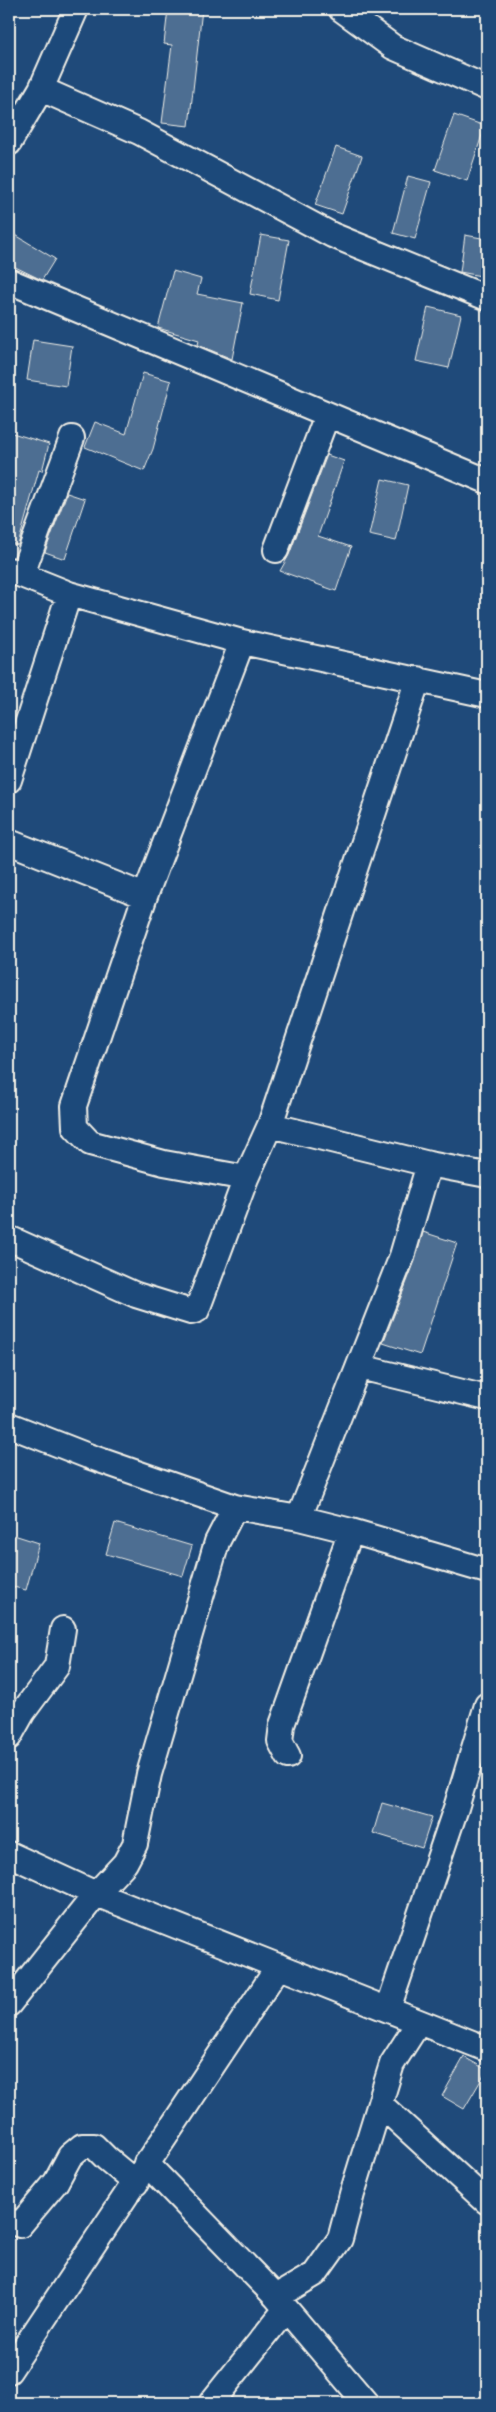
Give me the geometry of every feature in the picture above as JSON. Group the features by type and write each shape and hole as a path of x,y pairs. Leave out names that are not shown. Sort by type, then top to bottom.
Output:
{"street":[{"path":"9,143 41,89 76,9"},
{"path":"340,9 393,47 487,88"},
{"path":"41,89 139,132 332,235 487,298"},
{"path":"9,281 487,482"},
{"path":"276,550 327,415"},
{"path":"72,438 15,572 69,594 242,642 487,695"},
{"path":"9,780 69,594"},
{"path":"242,642 145,896 74,1106 76,1126 90,1142 164,1164 246,1178"},
{"path":"9,1240 13,1240 136,1295 194,1312 197,1310 246,1178 270,1125 418,679"},
{"path":"9,842 145,896"},
{"path":"270,1125 429,1164 487,1174"},
{"path":"299,1518 360,1367 402,1256 429,1164"},
{"path":"360,1367 487,1398"},
{"path":"9,1425 88,1456 235,1507 299,1518 351,1531 487,1571"},
{"path":"9,2004 96,1894 125,1863 135,1844 149,1774 217,1542 235,1507"},
{"path":"288,1756 280,1741 282,1726 351,1531"},
{"path":"9,1737 23,1712 56,1666 63,1629"},
{"path":"388,2009 456,1808 487,1705"},
{"path":"9,1854 96,1894 487,2049"},
{"path":"9,2371 279,1966"},
{"path":"211,2403 281,2303 315,2274 340,2239 392,2064 419,2022"},
{"path":"381,2105 487,2202"},
{"path":"9,2221 20,2225 56,2182 70,2156 82,2146 94,2146 107,2159 141,2173 281,2303 366,2403"}],"building":[{"path":"168,9 202,9 189,126 162,123 172,45 164,44"},
{"path":"454,115 485,126 467,181 435,170"},
{"path":"336,147 362,156 342,214 315,205"},
{"path":"408,176 431,182 415,239 393,233"},
{"path":"9,231 55,259 42,280 9,264"},
{"path":"261,235 289,240 278,300 250,294"},
{"path":"465,235 487,239 481,276 460,272"},
{"path":"173,271 201,279 197,294 243,303 232,359 198,345 199,340 158,328"},
{"path":"428,307 461,315 449,368 416,361"},
{"path":"33,340 72,346 66,386 27,380"},
{"path":"143,373 171,381 153,449 144,471 85,447 95,422 126,434"},
{"path":"9,432 49,444 42,471 39,470 18,545 9,543"},
{"path":"327,455 344,461 318,536 351,547 336,591 280,571 289,555"},
{"path":"382,479 408,485 396,541 369,535"},
{"path":"67,493 85,499 65,559 45,552"},
{"path":"423,1232 457,1243 420,1355 383,1343 415,1261"},
{"path":"115,1523 192,1546 183,1576 106,1554"},
{"path":"14,1535 39,1543 26,1590 9,1586 9,1553"},
{"path":"382,1803 432,1817 422,1848 373,1833"},
{"path":"464,2057 487,2070 464,2109 442,2096"}]}
